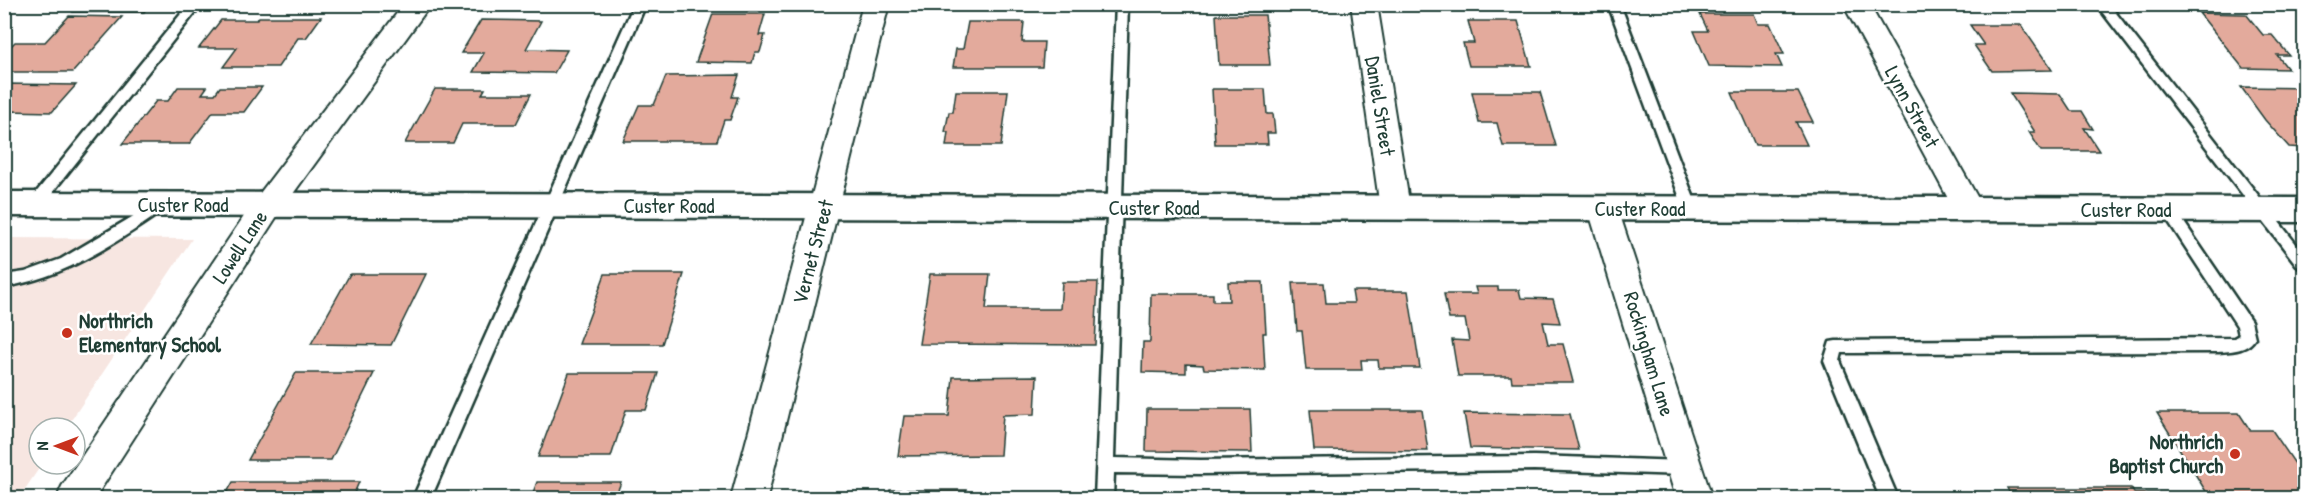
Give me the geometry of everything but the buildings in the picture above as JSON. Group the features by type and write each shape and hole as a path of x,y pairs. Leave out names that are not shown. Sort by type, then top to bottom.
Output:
{"street":[{"name":"Lowell Lane","path":"75,498 268,205 418,4"},
{"name":"Vernet Street","path":"749,498 826,207 876,4"},
{"name":"Daniel Street","path":"1364,4 1395,208"},
{"name":"Lynn Street","path":"1856,4 1969,209"},
{"name":"Custer Road","path":"20,204 2304,210"},
{"name":"Rockingham Lane","path":"1603,209 1689,483"}],"lane":[{"path":"20,204 196,4"},
{"path":"422,498 640,4"},
{"path":"1104,498 1122,4"},
{"path":"1614,4 1691,209"},
{"path":"2102,4 2304,264"},
{"path":"4,281 43,274 68,262 161,205"},
{"path":"1889,498 1832,362 1836,347 2218,346 2237,344 2247,338 2245,325 2168,210"},
{"path":"1105,465 1201,467 1534,463 1689,483"}],"shaded area":[{"name":"Northrich Elementary School","path":"5,238 192,239 74,416 27,416 27,476 34,476 19,498 5,498"}],"place":[{"name":"Northrich Elementary School","path":"67,333"},
{"name":"Northrich Baptist Church","path":"2235,454"}]}
